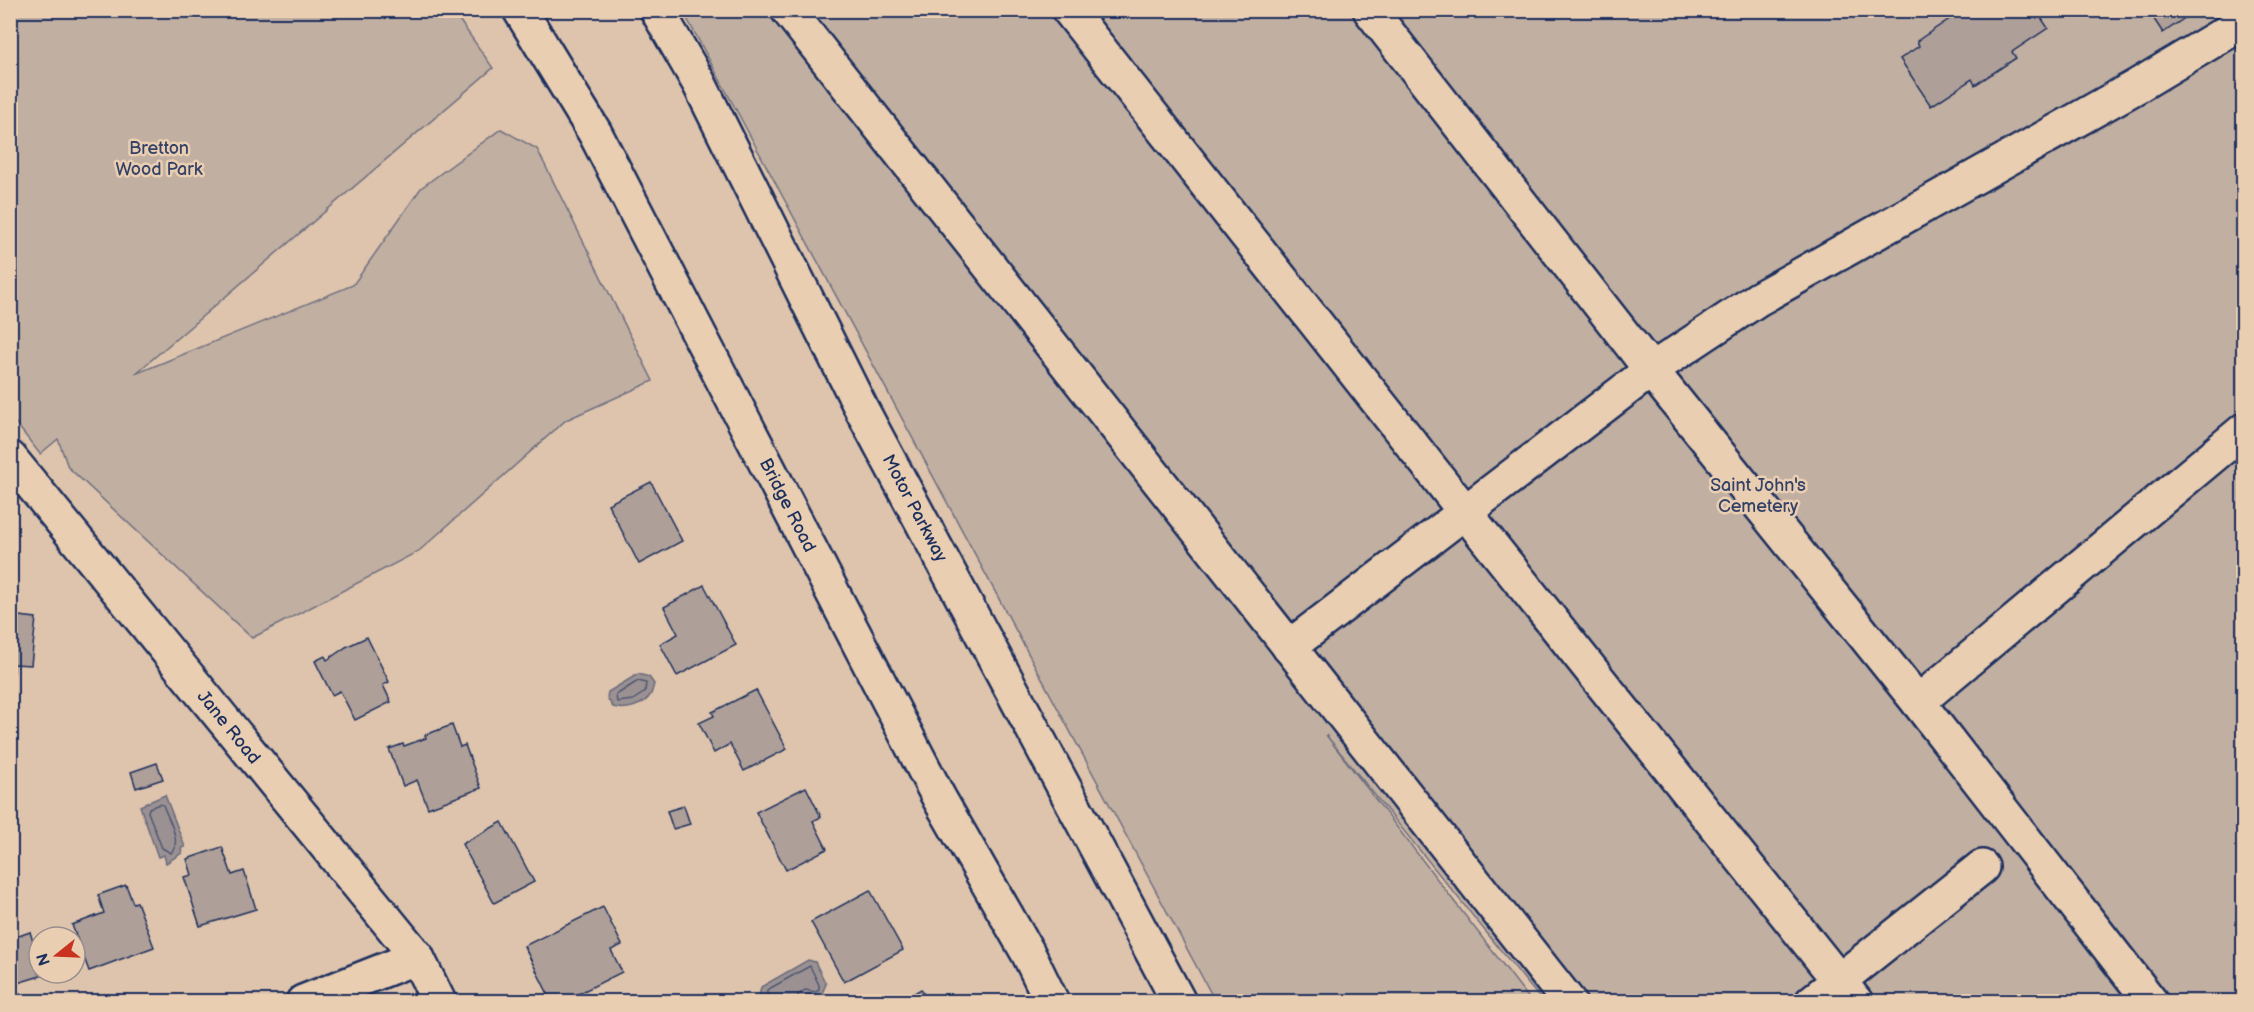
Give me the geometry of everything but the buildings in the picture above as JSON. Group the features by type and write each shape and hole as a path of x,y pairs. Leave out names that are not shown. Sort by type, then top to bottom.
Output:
{"street":[{"name":"Bridge Road","path":"520,10 596,133 939,798 1028,953 1052,1002"},
{"name":"Motor Parkway","path":"657,10 699,83 868,421 1179,1002"},
{"path":"788,10 1569,1002"},
{"path":"1069,10 1847,991"},
{"path":"1370,10 1651,370 1918,702 2151,1002"},
{"path":"1288,647 1651,370 1758,299 2137,86 2244,22"},
{"path":"1918,702 2244,430"},
{"name":"Jane Road","path":"10,458 24,496 417,957 439,1002"},
{"path":"1812,1002 1847,991 1982,867"},
{"path":"303,1002 417,957"}],"green space":[{"name":"Bretton Wood Park","path":"10,11 453,11 493,68 135,374 353,285 421,188 501,129 537,149 653,381 566,420 419,551 252,638 68,467 58,439 40,454 11,417"},
{"name":"Saint John's Cemetery","path":"683,11 2243,11 2243,1001 1542,1001 1326,735 1531,1001 1215,1001"}],"water":[{"path":"638,674 649,677 654,684 648,698 634,707 613,707 607,698 608,692"},
{"path":"165,795 185,847 181,848 182,853 166,863 164,855 158,857 140,806"},
{"path":"808,960 815,962 826,984 821,996 814,998 808,995 798,1001 762,1001 759,996 761,987"}]}
